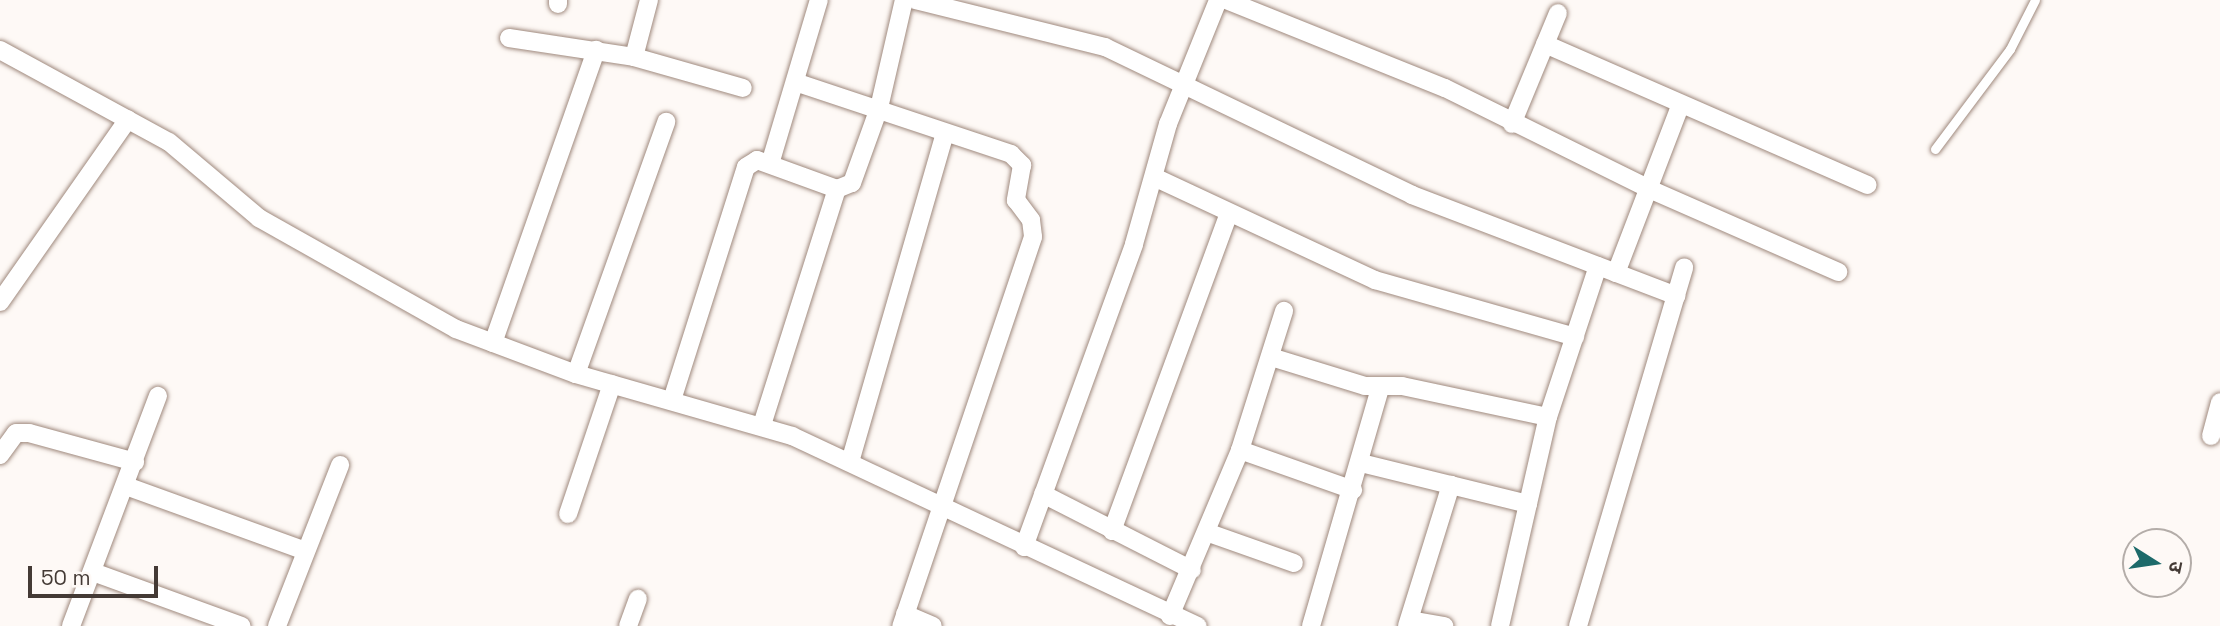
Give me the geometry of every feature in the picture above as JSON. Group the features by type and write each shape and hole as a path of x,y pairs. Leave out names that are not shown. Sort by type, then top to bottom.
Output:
{"street":[{"path":"634,57 649,0"},
{"path":"770,164 819,0"},
{"path":"762,425 836,189 857,174 879,108 904,0"},
{"path":"915,0 1105,47 1185,82 1412,195 1676,296"},
{"path":"1024,547 1185,82 1218,0"},
{"path":"1226,0 1412,73 1647,188 1838,272"},
{"path":"1512,124 1558,13"},
{"path":"509,38 634,57 743,88"},
{"path":"1545,44 1680,106 1867,186"},
{"path":"0,50 169,142 215,187 259,218 456,329 576,373 762,425 850,462 1161,618 1198,626"},
{"path":"493,343 596,50"},
{"path":"795,82 879,108 1019,159 1016,200 1034,229 903,620 933,626"},
{"path":"1616,273 1680,106"},
{"path":"0,302 128,119"},
{"path":"576,373 666,122"},
{"path":"850,462 945,133"},
{"path":"672,400 746,167 757,160 836,189"},
{"path":"1154,177 1376,280 1575,337"},
{"path":"1112,531 1229,214"},
{"path":"1500,626 1548,417 1598,266"},
{"path":"1578,626 1685,267"},
{"path":"1161,618 1192,570 1209,533 1240,450 1284,311"},
{"path":"1271,357 1380,388 1402,386 1548,417"},
{"path":"568,514 612,384"},
{"path":"1311,626 1361,463 1380,388"},
{"path":"71,626 158,396"},
{"path":"2211,436 2220,402"},
{"path":"0,455 16,433 29,433 135,462"},
{"path":"1240,450 1353,490"},
{"path":"1361,463 1528,503"},
{"path":"277,626 340,465"},
{"path":"1444,626 1409,623 1451,485"},
{"path":"126,486 306,551"},
{"path":"1043,494 1192,570"},
{"path":"1209,533 1294,563"},
{"path":"93,572 241,626"},
{"path":"628,626 638,600"}],"lane":[{"path":"1935,149 2010,49 2035,0"}]}
